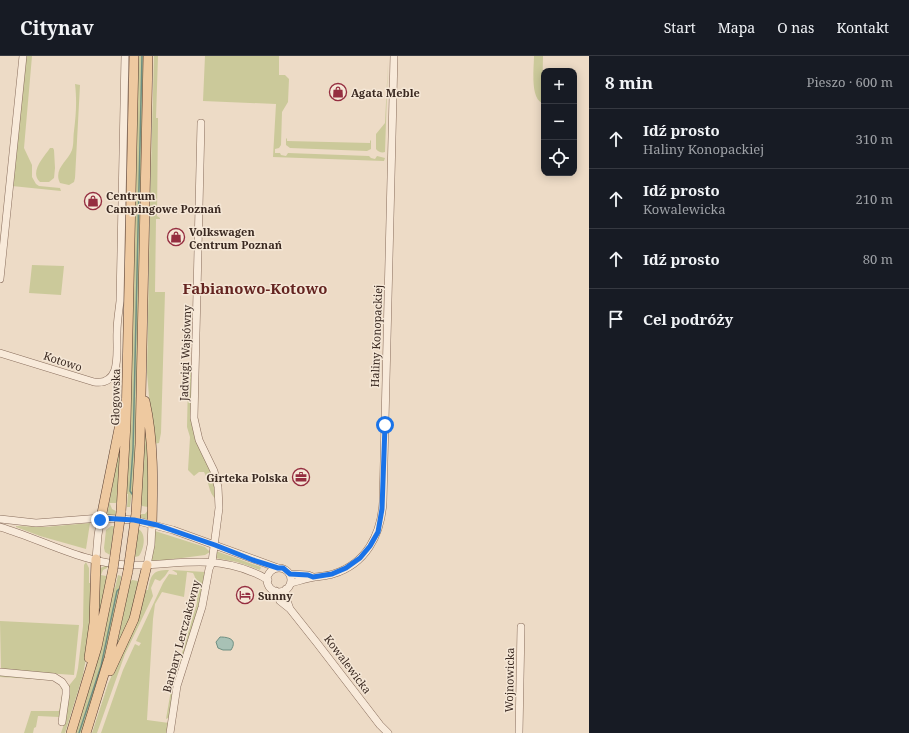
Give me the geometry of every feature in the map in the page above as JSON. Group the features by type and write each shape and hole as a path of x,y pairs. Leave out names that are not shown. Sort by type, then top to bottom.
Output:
{"main road":[{"name":"Głogowska","path":"71,733 99,639 113,569 121,512 127,390 134,56"},
{"path":"86,733 102,684 115,634 128,571 136,514 139,466 148,56"},
{"path":"141,384 148,419 152,457 152,524"},
{"path":"101,518 127,390"},
{"path":"85,689 94,623 96,559"},
{"path":"102,684 134,619 147,565"}],"street":[{"path":"0,279 23,56"},
{"name":"Kotowo","path":"1,354 92,382 103,382 109,379 113,374 116,362 120,301 125,56"},
{"name":"Haliny Konopackiej","path":"289,586 313,577 332,574 356,562 373,543 381,521 394,56"},
{"name":"Jadwigi Wajsówny","path":"202,123 194,418 199,440 212,466 217,482 220,503 215,545"},
{"path":"96,559 101,518"},
{"path":"0,519 44,523 101,518 134,520 152,524 278,568 285,569 290,574 289,586 282,591 276,591 271,588 268,580 261,575 237,565 200,561 147,565 122,565 96,559 0,527"},
{"path":"147,565 151,545 152,524"},
{"path":"204,541 211,537 216,531"},
{"name":"Barbary Lerczakówny","path":"170,733 176,691 202,607 215,545"},
{"name":"Barbary Lerczakówny","path":"200,561 209,569"},
{"path":"268,580 270,572 278,568"},
{"name":"Haliny Konopackiej","path":"290,574 308,575 313,577"},
{"name":"Kowalewicka","path":"289,586 286,598 290,609"},
{"name":"Kowalewicka","path":"276,591 280,601 290,609 318,643 380,725 388,733"},
{"name":"Wojnowicka","path":"519,733 521,627"},
{"path":"0,672 54,678 62,682 66,688 62,722"}],"shaded area":[{"path":"26,56 32,56 24,148 32,165 32,177 36,184 39,186 60,188 61,191 12,186"},
{"path":"138,56 145,56 139,326 134,494 132,494 130,507 127,507 128,494 125,494"},
{"path":"154,56 158,56 156,118 158,118 157,216 160,218 156,219 155,292 165,292 161,433 159,443 153,444 147,373"},
{"path":"205,56 279,56 279,75 285,75 289,79 288,102 282,112 281,145 279,148 275,149 275,153 280,153 281,155 286,156 288,153 369,156 375,159 377,156 385,158 384,161 273,157 276,104 203,101"},
{"path":"534,56 543,56 543,68 541,68 541,102 538,100 534,89"},
{"path":"388,62 385,152 379,152 376,149 376,134 385,123"},
{"path":"75,84 80,85 75,178 74,182 69,185 60,183 58,173 73,148 76,108"},
{"path":"287,138 287,141 370,143 370,140 371,149 367,151 290,148 286,145"},
{"path":"50,148 53,148 54,150 54,178 49,182 40,182 36,174 37,169 41,160"},
{"path":"32,265 64,266 61,295 29,293"},
{"path":"190,371 192,371 192,416 215,482 216,499 211,493 204,472 199,472 194,476 188,470 190,437 187,427 188,383 190,382"},
{"path":"145,415 148,450 149,520 140,518 140,514 145,514 148,510 148,507 142,506 141,504"},
{"path":"122,426 117,501 116,503 110,503 112,509 116,511 115,516 107,515"},
{"path":"90,523 86,549 40,536 16,527 45,527"},
{"path":"111,526 114,526 110,555 105,552 104,548 106,530"},
{"path":"138,529 143,534 144,541 141,553 139,556 135,557"},
{"path":"155,531 205,547 210,552 205,555 151,562"},
{"path":"216,551 261,567 260,570 237,562 215,558"},
{"path":"86,562 89,568 92,624 83,675 65,733 61,733 64,724 67,688 76,677 78,668 83,626 84,565"},
{"path":"108,566 103,570 101,575 106,576 107,578 101,611 96,625 98,569"},
{"path":"169,570 160,581 155,579 151,588 153,596 125,654 97,733 92,733 108,684 135,623 146,590 148,590 151,577 156,572"},
{"path":"172,570 205,572 203,594 170,717 166,719 171,690 197,603 196,583 193,573 187,572 184,597 162,592 155,604 147,720 169,723 168,733 101,733 123,670 135,644 139,646 141,643 136,641 163,583 169,574 177,575 177,573"},
{"path":"118,575 121,576 121,578 112,634 83,733 74,733 113,588 115,588"},
{"path":"132,580 138,581 133,611 114,659 130,582"},
{"path":"0,621 79,625 74,675 1,670"},
{"path":"220,637 226,637 233,641 231,650 223,650 218,648 216,642"},
{"path":"0,675 52,679 60,683 65,690 60,722 59,717 38,716 33,733 24,733 31,711 59,711 62,689 60,685 51,680 0,677"}],"waterway":[{"path":"132,494 130,491 133,449 142,56"},
{"path":"79,733 101,666 117,591 119,589"}],"place":[{"name":"Agata Meble","path":"338,92"},
{"name":"Centrum Campingowe Poznań","path":"93,201"},
{"name":"Volkswagen Centrum Poznań","path":"176,237"},
{"name":"Girteka Polska","path":"301,477"},
{"name":"Sunny","path":"245,595"}],"district":[{"name":"Fabianowo-Kotowo","path":"255,288"}],"route":[{"path":"100,520 101,518 128,519 157,525 264,564 283,568 290,574 308,575 313,577 340,572 356,562 363,555 375,539 378,532 382,509 385,425"}]}
